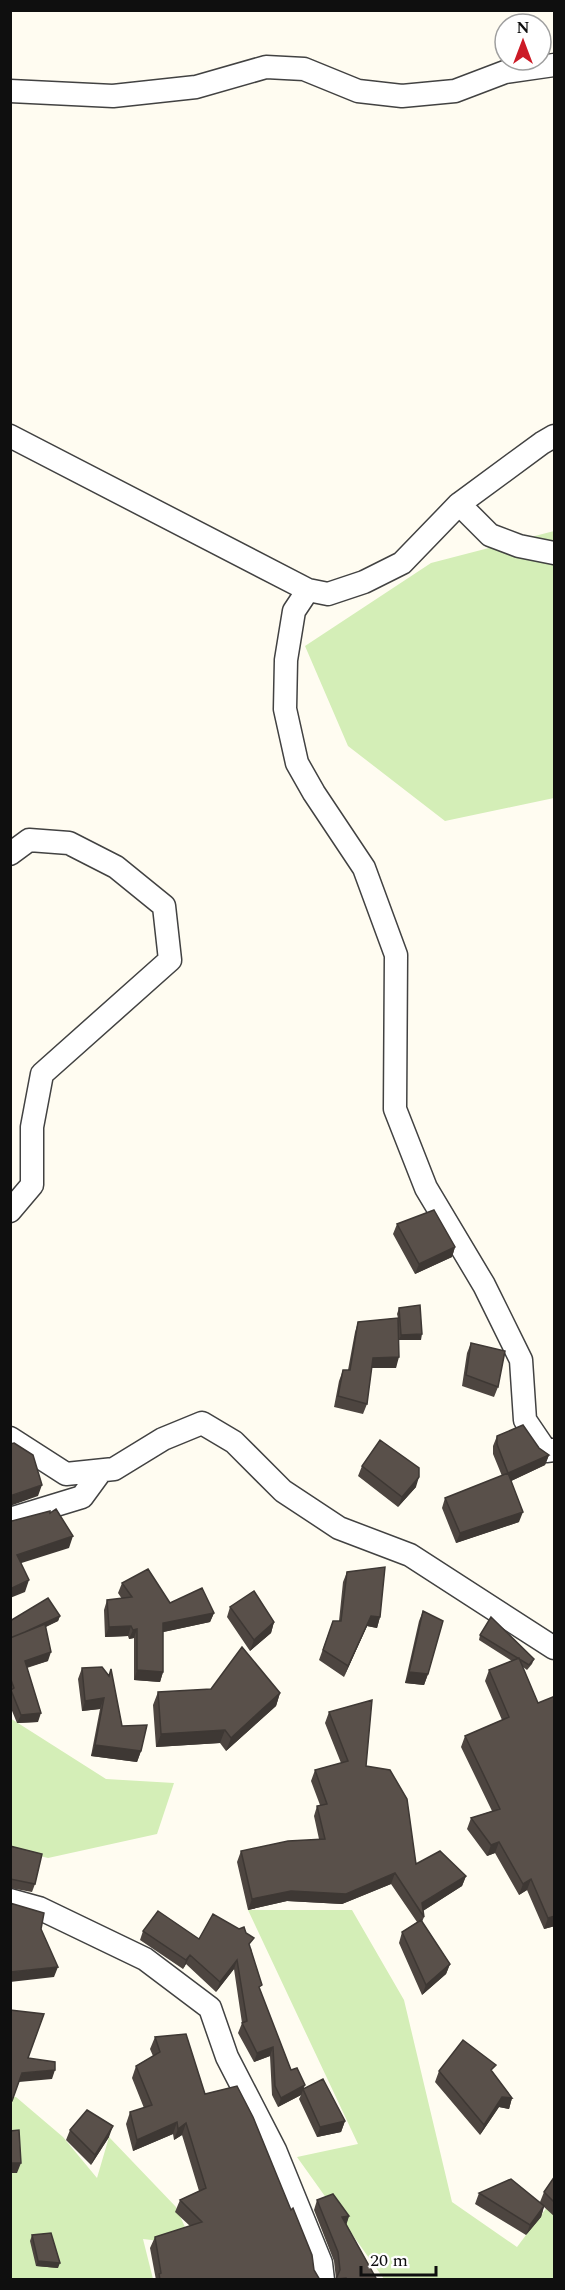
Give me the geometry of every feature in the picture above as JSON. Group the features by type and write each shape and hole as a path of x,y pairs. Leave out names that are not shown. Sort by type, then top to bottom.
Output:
{"street":[{"path":"10,91 113,96 196,87 266,67 304,69 358,91 402,96 455,91 505,72 555,65"},
{"path":"10,436 308,590 328,594 364,582 402,563 459,504 542,443 555,436"},
{"path":"459,504 490,535 519,546 555,553"},
{"path":"308,590 294,611 286,660 285,709 297,763 314,793 364,868 396,954 395,1109 426,1188 483,1285 521,1360 525,1420 546,1450 555,1450"},
{"path":"10,854 29,840 69,843 116,867 164,906 170,960 42,1074 32,1127 32,1185 10,1211"},
{"path":"10,1438 66,1474 114,1469 163,1439 202,1423 234,1442 283,1491 339,1528 410,1555 555,1648"},
{"path":"10,1520 82,1497 101,1471"},
{"path":"10,1900 39,1908 145,1959 210,2008 227,2057 275,2150 321,2264 323,2280"}],"green space":[{"path":"554,531 554,798 445,821 348,746 305,646 431,563"},
{"path":"10,1718 106,1779 174,1783 157,1834 48,1858 11,1849"},
{"path":"248,1910 352,1910 404,2000 452,2202 517,2247 554,2198 554,2279 384,2279 297,2157 358,2144"},
{"path":"11,2097 16,2097 63,2137 97,2178 109,2137 176,2207 193,2245 143,2239 153,2279 11,2280"}],"building":[{"path":"434,1210 455,1247 419,1264 397,1224"},
{"path":"420,1305 422,1334 401,1335 399,1308"},
{"path":"398,1318 399,1357 373,1358 367,1404 338,1396 343,1370 350,1370 358,1322"},
{"path":"471,1343 505,1351 498,1387 466,1375"},
{"path":"523,1425 539,1448 549,1455 508,1473 497,1444 497,1436"},
{"path":"380,1440 419,1468 419,1477 402,1497 362,1466"},
{"path":"14,1443 33,1455 42,1485 10,1496 10,1444"},
{"path":"508,1473 523,1512 460,1533 445,1498"},
{"path":"56,1509 73,1536 17,1555 29,1580 10,1589 10,1520 50,1511 50,1513"},
{"path":"385,1567 380,1617 371,1616 348,1666 323,1650 333,1621 341,1621 347,1572"},
{"path":"148,1569 170,1603 202,1588 214,1613 163,1623 163,1672 137,1670 137,1629 133,1630 131,1626 109,1627 107,1600 132,1597 122,1583"},
{"path":"254,1591 274,1622 254,1640 230,1607"},
{"path":"48,1598 60,1616 10,1638 10,1621"},
{"path":"423,1611 443,1621 428,1674 409,1672"},
{"path":"491,1617 534,1659 529,1665 480,1635"},
{"path":"45,1624 51,1652 25,1661 41,1713 21,1715 11,1690 14,1688 10,1677 10,1638"},
{"path":"242,1647 280,1693 231,1738 225,1730 161,1734 158,1692 211,1689"},
{"path":"519,1658 538,1703 555,1696 555,1916 548,1918 531,1879 523,1884 499,1842 491,1845 471,1818 500,1809 465,1736 509,1717 489,1670"},
{"path":"102,1667 109,1676 111,1669 122,1726 147,1725 141,1751 95,1745 104,1698 85,1701 82,1668"},
{"path":"372,1700 366,1766 390,1770 407,1799 416,1864 440,1851 466,1876 422,1903 424,1917 395,1873 346,1894 291,1891 252,1899 241,1851 288,1841 325,1839 317,1806 327,1804 315,1770 348,1761 329,1712"},
{"path":"10,1846 42,1854 35,1884 10,1879"},
{"path":"10,1903 44,1913 41,1929 58,1967 10,1972"},
{"path":"158,1911 199,1939 213,1914 239,1929 244,1927 246,1933 254,1938 249,1944 262,1985 259,1987 291,2070 297,2068 305,2085 281,2098 275,2086 273,2047 257,2053 242,2023 247,2021 237,1960 220,1982 190,1955 186,1960 143,1931"},
{"path":"421,1920 450,1964 426,1985 402,1932"},
{"path":"10,2010 44,2014 28,2058 55,2062 55,2070 22,2073 12,2101 10,2101"},
{"path":"186,2034 205,2094 237,2086 253,2117 291,2210 293,2208 312,2255 314,2270 320,2280 160,2280 159,2274 161,2273 155,2237 202,2222 180,2200 206,2188 186,2123 178,2129 177,2122 137,2140 130,2112 152,2105 136,2066 160,2052 155,2037"},
{"path":"463,2040 496,2065 491,2070 512,2098 502,2097 484,2125 439,2071"},
{"path":"323,2079 345,2121 320,2127 303,2089"},
{"path":"87,2110 113,2126 95,2155 70,2130"},
{"path":"19,2130 21,2163 10,2163 10,2131"},
{"path":"555,2176 555,2203 544,2192"},
{"path":"511,2179 544,2206 530,2225 479,2193"},
{"path":"333,2194 349,2216 342,2217 377,2280 336,2279 340,2270 338,2252 317,2200"},
{"path":"51,2233 60,2263 38,2261 32,2235"}]}
